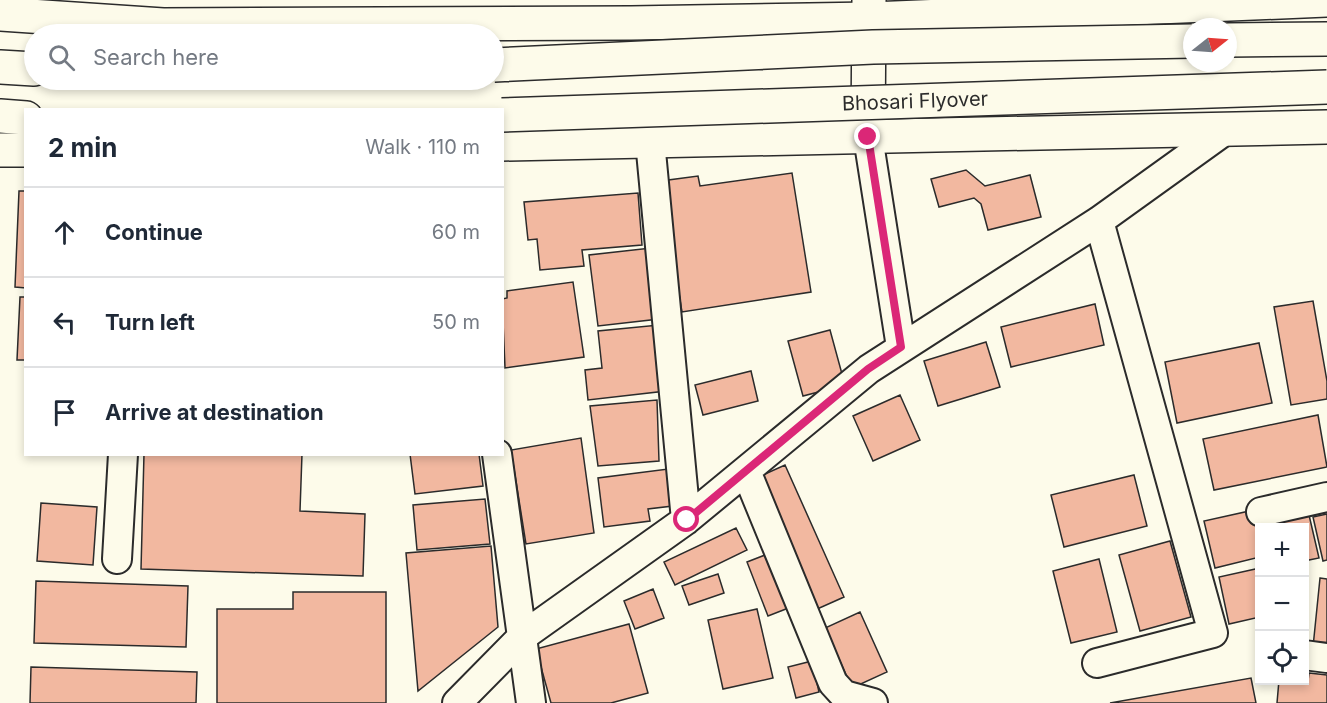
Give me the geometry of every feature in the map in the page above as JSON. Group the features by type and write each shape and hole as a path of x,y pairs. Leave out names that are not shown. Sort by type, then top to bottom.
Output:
{"main road":[{"path":"397,24 631,23 870,9 1327,0"},
{"path":"868,137 870,9"},
{"path":"0,14 148,24"},
{"path":"1237,40 1327,39"},
{"path":"504,65 873,47 1183,41"},
{"path":"0,67 24,68"},
{"name":"Bhosari Flyover","path":"504,115 1327,87"},
{"path":"0,116 24,118"},
{"path":"504,144 1327,127"},
{"path":"0,150 24,150"}],"street":[{"path":"457,703 523,636 687,520 868,369 1099,221 1227,129"},
{"path":"868,137 901,347"},
{"path":"650,141 687,520"},
{"path":"1097,663 1213,633 1099,221"},
{"path":"117,559 123,456"},
{"path":"497,456 531,703"},
{"path":"746,471 833,683 844,695 873,703"},
{"path":"1261,512 1327,496"},
{"path":"1309,656 1327,658"}],"building":[{"path":"966,170 985,186 1030,175 1041,217 988,230 981,204 974,198 939,207 931,179"},
{"path":"792,173 811,292 682,312 661,181 698,176 700,186"},
{"path":"19,191 24,191 24,288 15,287"},
{"path":"638,193 642,245 582,250 584,266 540,270 537,239 528,240 524,202"},
{"path":"651,248 659,319 598,326 589,255"},
{"path":"573,282 584,357 505,368 504,299 507,298 507,291"},
{"path":"20,297 24,297 24,360 17,360"},
{"path":"1313,301 1327,381 1327,399 1291,405 1274,307"},
{"path":"1095,304 1104,345 1011,367 1001,327"},
{"path":"659,325 666,391 588,400 585,370 602,368 598,331"},
{"path":"830,330 845,385 803,396 788,341"},
{"path":"986,342 1000,387 938,406 924,361"},
{"path":"1259,343 1272,403 1177,423 1165,362"},
{"path":"751,371 758,401 703,415 695,385"},
{"path":"900,395 920,440 873,461 853,416"},
{"path":"657,400 659,461 598,466 590,406"},
{"path":"1318,415 1327,467 1214,490 1203,439"},
{"path":"581,438 594,533 526,544 511,450"},
{"path":"144,456 302,456 300,511 365,514 363,576 141,569"},
{"path":"410,456 479,456 483,486 415,494"},
{"path":"785,465 844,597 815,610 756,478"},
{"path":"676,468 681,505 648,509 650,521 604,527 598,478"},
{"path":"1134,475 1147,526 1064,547 1051,495"},
{"path":"485,499 490,544 417,550 413,505"},
{"path":"41,503 97,507 93,565 37,561"},
{"path":"1254,510 1257,523 1255,523 1255,558 1215,568 1204,521"},
{"path":"1327,514 1327,560 1323,561 1313,517"},
{"path":"1309,515 1319,558 1309,560 1309,523 1274,523"},
{"path":"736,528 747,550 675,585 664,562"},
{"path":"1170,541 1191,617 1140,631 1119,555"},
{"path":"491,546 498,627 418,691 406,553"},
{"path":"770,553 791,607 768,616 747,562"},
{"path":"1099,559 1117,632 1071,643 1053,571"},
{"path":"1255,569 1255,618 1229,624 1219,577"},
{"path":"718,574 724,593 689,605 682,586"},
{"path":"1320,578 1327,579 1327,649 1313,647"},
{"path":"36,581 188,586 186,647 34,643"},
{"path":"653,589 664,618 635,629 624,601"},
{"path":"293,592 386,592 386,703 217,703 217,609 293,609"},
{"path":"757,609 773,678 723,689 708,620"},
{"path":"860,612 887,672 852,688 825,628"},
{"path":"629,624 648,693 611,703 551,703 536,649"},
{"path":"812,661 819,692 796,698 788,667"},
{"path":"31,667 197,672 196,703 30,703"},
{"path":"1309,673 1327,675 1327,703 1277,703 1279,685 1309,685"},
{"path":"1251,678 1256,703 1110,703"}],"route":[{"path":"687,520 868,369 901,347 868,137"}]}
